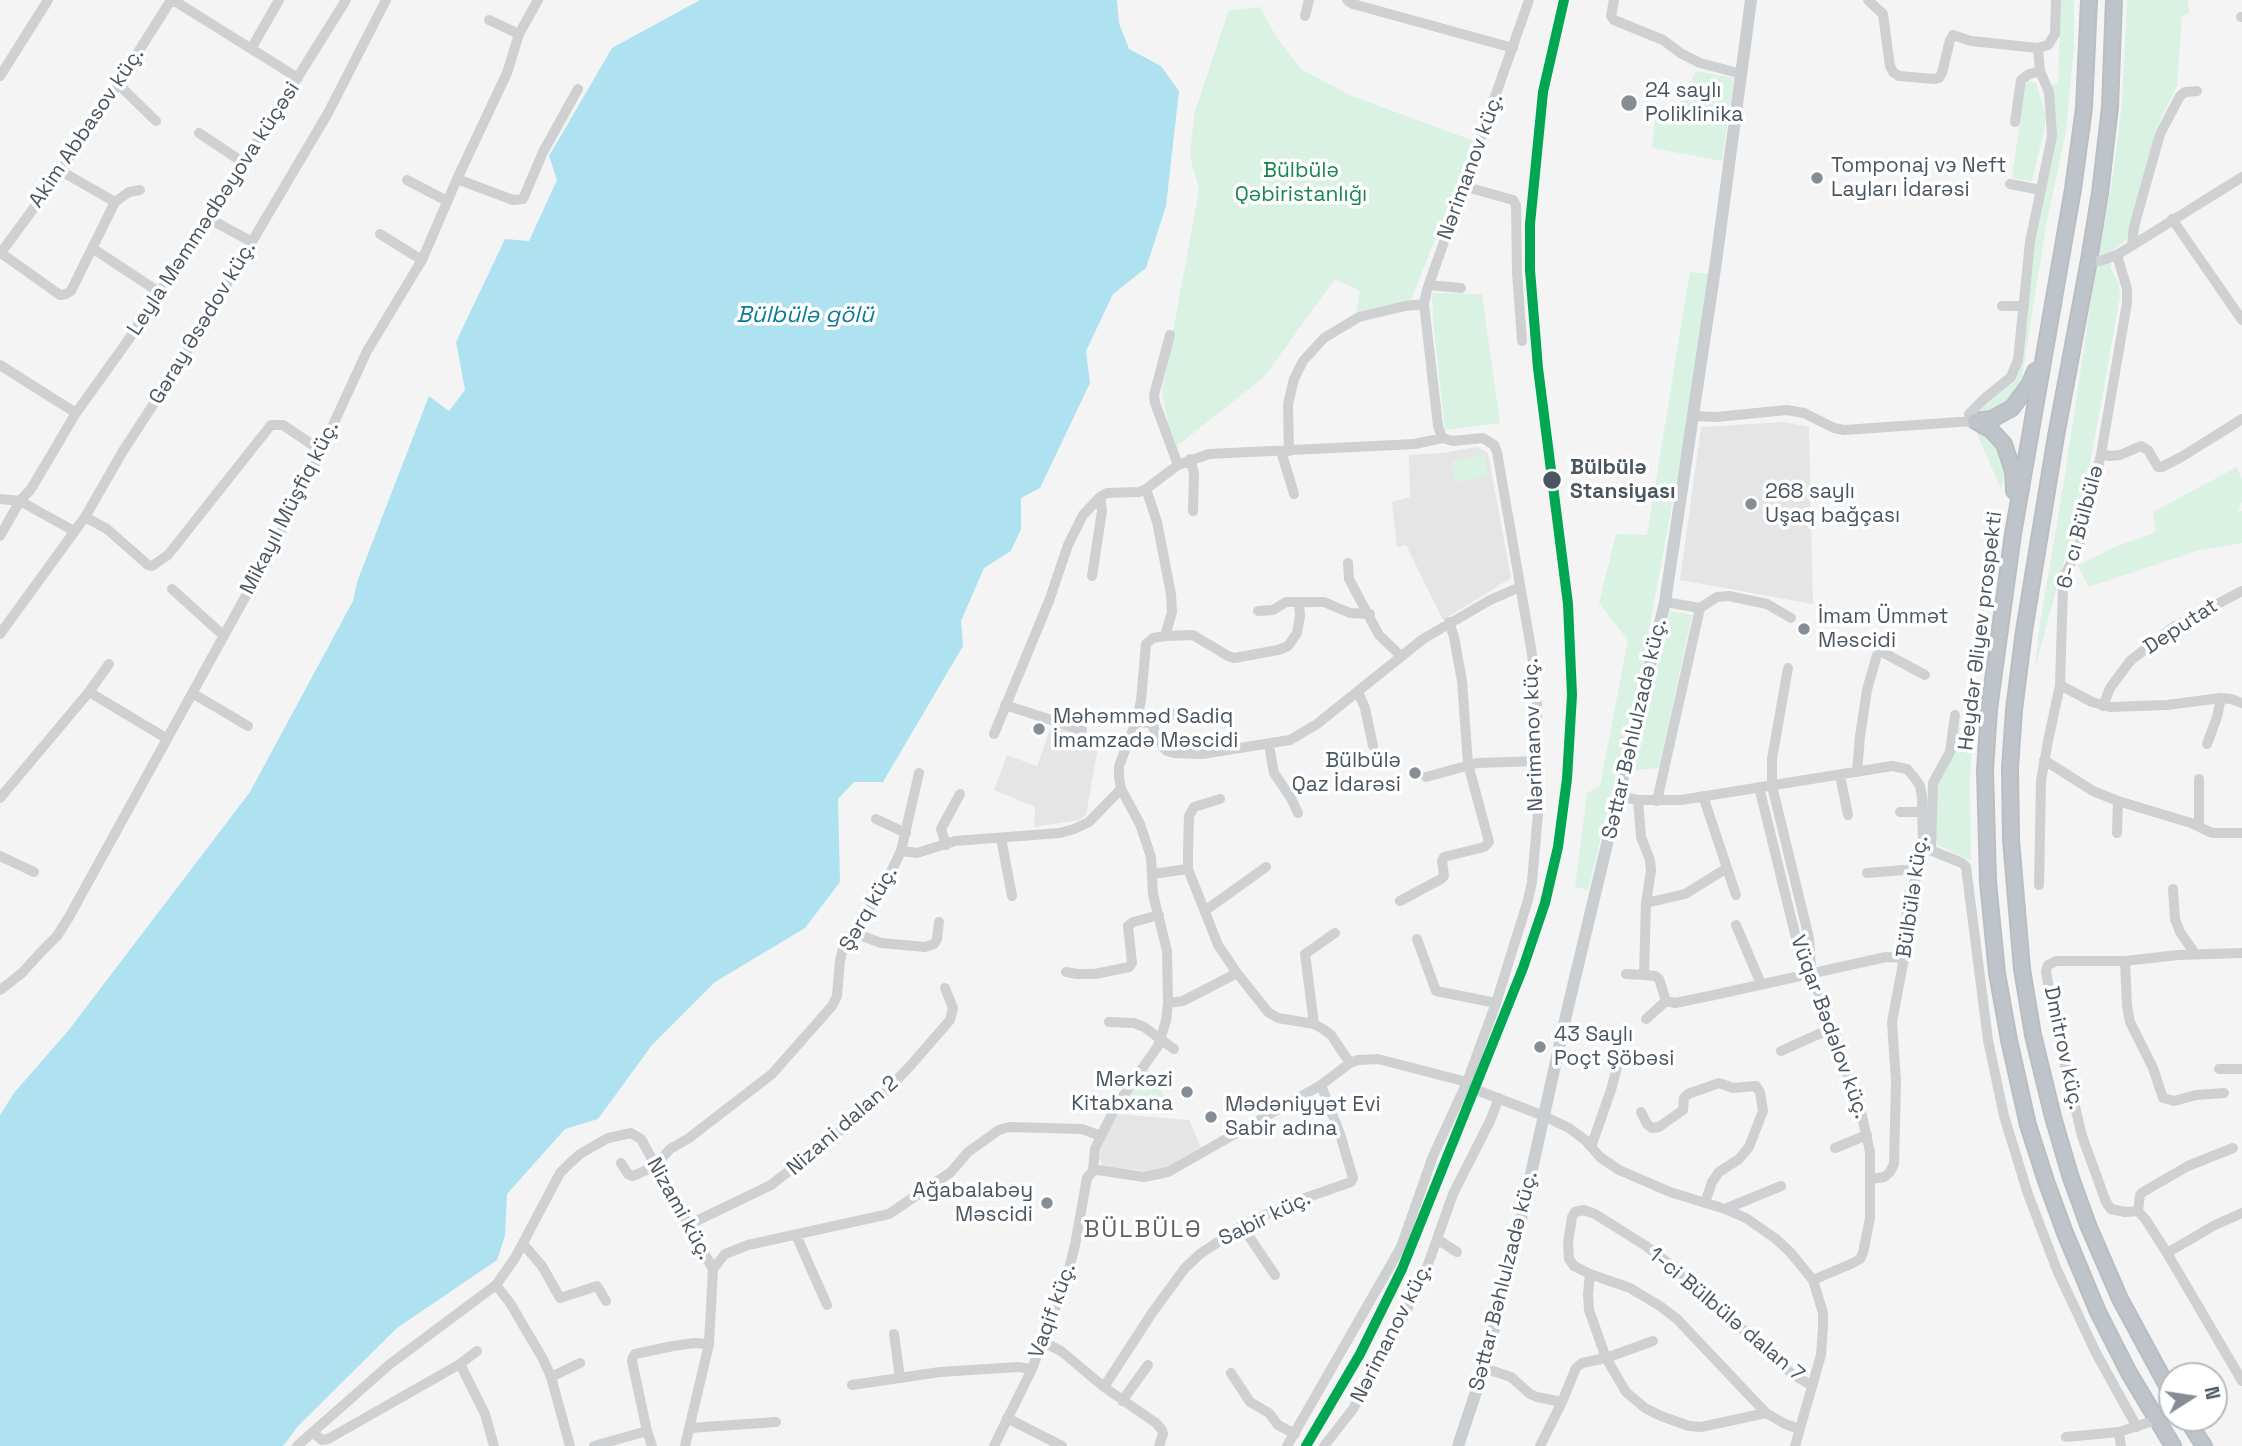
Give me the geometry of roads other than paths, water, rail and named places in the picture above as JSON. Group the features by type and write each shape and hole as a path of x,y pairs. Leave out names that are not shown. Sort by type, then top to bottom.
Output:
{"highway":[{"name":"Heydər Əliyev prospekti","path":"2089,0 2084,108 2073,189 2013,534 1991,695 1985,770 1988,882 1997,973 2018,1083 2046,1181 2098,1312 2129,1373 2173,1446"},
{"name":"Heydər Əliyev prospekti","path":"2114,0 2110,107 2090,260 2056,436 2014,710 2010,768 2011,840 2015,912 2022,969 2046,1092 2070,1175 2088,1225 2120,1298 2158,1369"},
{"path":"1972,421 2002,415 2021,399 2037,365 2052,305"},
{"path":"1972,421 1991,430 2009,455 2014,489 2013,534"}],"main road":[{"name":"Səttar Bəhlulzadə küç.","path":"1458,1446 1484,1368 1521,1219 1665,602 1694,416 1751,0"}],"street":[{"path":"0,76 48,0"},
{"path":"172,0 298,78"},
{"name":"Akim Abbasov küç.","path":"0,254 61,171 172,0"},
{"path":"251,49 279,0"},
{"name":"Leyla Məmmədbəyova küçəsi","path":"20,501 32,489 76,413 129,339 346,0"},
{"name":"Gəray Əsədov küç.","path":"0,634 85,517 123,451 179,365 328,113 386,0"},
{"name":"Mikayıl Müşfiq küç.","path":"0,990 22,973 57,936 298,500 367,351 422,260 507,73 519,34 538,0"},
{"path":"1305,16 1309,0"},
{"path":"1347,0 1353,4 1513,48"},
{"name":"Nərimanov küç.","path":"1287,1446 1391,1268 1413,1218 1433,1156 1467,1082 1496,1003 1532,882 1537,834 1535,674 1494,445 1483,438 1452,441 1442,438 1438,426 1424,304 1529,0"},
{"path":"1614,0 1611,16 1614,20 1663,40 1700,63 1742,74"},
{"path":"1868,0 1883,14 1893,72 1899,76 1934,79 1939,78 1953,35 1972,41 2038,48 2048,45 2055,34 2056,0"},
{"path":"489,20 519,34"},
{"path":"1694,416 1716,417 1787,410 1844,430 1972,421 1969,414 1974,407 2011,377 2020,347 2030,243 2052,136 2049,92 2040,71 2038,48"},
{"path":"2015,122 2021,80 2040,71"},
{"path":"118,84 156,121"},
{"path":"457,179 513,200 523,199 543,152 578,89"},
{"path":"2132,246 2134,227 2160,134 2180,96 2185,92 2197,91"},
{"path":"199,133 244,163"},
{"path":"61,171 115,202"},
{"path":"2090,260 2100,261 2117,255 2242,177"},
{"path":"407,180 447,201"},
{"path":"2010,184 2041,190"},
{"path":"1463,186 1513,200 1516,205 1522,341"},
{"path":"0,254 60,295 66,294 71,291 115,202 129,192 140,190"},
{"path":"208,218 252,242"},
{"path":"2172,219 2242,320"},
{"path":"380,234 422,260"},
{"path":"92,248 159,292"},
{"name":"6- cı Bülbülə","path":"2039,885 2041,782 2060,685 2063,587 2065,575 2078,550 2101,454 2126,303 2127,289 2117,255"},
{"path":"1429,285 1461,288"},
{"path":"1294,494 1285,451 1289,397 1303,361 1324,338 1359,317 1424,304"},
{"path":"2002,306 2024,306"},
{"path":"1170,335 1154,396 1178,465"},
{"path":"0,365 76,413"},
{"path":"2101,454 2120,456 2141,446 2148,450 2158,467 2162,467 2242,419"},
{"path":"85,517 107,529 152,566 168,555 271,425 283,425 320,450"},
{"path":"994,734 1049,601 1068,545 1083,515 1100,497 1107,493 1139,492 1178,465 1209,454 1415,444 1442,438"},
{"path":"1190,459 1194,473 1193,511"},
{"path":"1146,489 1157,522 1172,603 1165,636"},
{"path":"1092,576 1102,511 1100,497"},
{"path":"0,499 20,501 74,531"},
{"path":"0,536 20,501"},
{"path":"1348,563 1349,579 1383,641 1401,656"},
{"path":"1151,723 1163,747 1174,753 1202,754 1290,740 1449,622 1520,587"},
{"path":"172,589 224,636"},
{"name":"Deputat","path":"2103,706 2110,688 2130,661 2172,628 2242,591"},
{"path":"1665,602 1700,608 1717,597 1729,596 1767,604 1791,618"},
{"path":"1258,611 1273,610 1286,602 1324,602 1350,613 1370,614"},
{"path":"1161,1040 1168,1003 1167,951 1153,894 1151,857 1146,837 1121,789 1119,766 1141,701 1146,644 1153,638 1193,635 1234,658 1278,650 1288,646 1297,633 1299,602"},
{"path":"1657,801 1700,608"},
{"path":"1400,901 1444,876 1444,857 1484,847 1489,842 1468,764 1462,681 1449,622"},
{"path":"1857,772 1867,690 1877,655 1882,652 1925,676"},
{"path":"0,798 89,692 109,664"},
{"path":"1788,668 1772,760 1772,786 1809,938 1812,973"},
{"path":"2060,685 2103,706 2167,705 2221,698 2242,703"},
{"path":"89,692 166,738"},
{"path":"1358,692 1365,708 1373,746"},
{"path":"192,693 248,726"},
{"path":"2207,744 2221,698"},
{"path":"1005,705 1082,730"},
{"path":"1136,722 1151,723 1178,713"},
{"path":"1955,715 1951,752 1933,783 1927,849 1966,867 1988,1040 2004,1116 2028,1194 2062,1282 2096,1353 2137,1427"},
{"path":"1269,745 1274,773 1292,797 1298,813"},
{"path":"2044,760 2093,791 2118,801 2212,833 2242,834"},
{"path":"1426,777 1468,764 1538,761"},
{"name":"Bülbülə küç.","path":"1619,796 1657,801 1703,796 1892,766 1907,769 1920,786 1927,849 1908,896 1903,958 1892,1022 1896,1092 1894,1164 1884,1177 1871,1179"},
{"path":"901,851 919,773"},
{"path":"1840,775 1847,815"},
{"path":"2199,779 2199,827"},
{"name":"Vüqar Bədəlov küç.","path":"1759,788 1798,946 1812,973 1830,1030 1836,1036 1858,1098 1867,1135 1871,1179 1870,1218 1863,1253 1860,1259 1813,1280"},
{"name":"Şərq küç.","path":"655,1166 670,1149 689,1138 772,1074 832,1006 837,996 840,961 845,944 880,895 901,851 917,853 955,841 1060,833 1083,826 1121,789"},
{"path":"946,845 941,829 960,794"},
{"path":"1703,796 1736,895"},
{"path":"1220,799 1194,807 1189,816 1188,869 1218,945 1272,1016 1314,1024 1331,1035 1350,1063"},
{"path":"1638,800 1641,837 1650,860 1651,871 1646,903 1644,975"},
{"path":"2117,833 2118,801"},
{"path":"1900,812 1923,812"},
{"path":"876,820 906,833"},
{"path":"1001,838 1012,896"},
{"path":"0,856 34,872"},
{"path":"1206,910 1266,867"},
{"path":"1646,903 1685,894 1727,868"},
{"path":"1153,874 1188,869"},
{"path":"1867,873 1903,870 1919,872"},
{"path":"2173,889 2175,919 2180,932 2196,955"},
{"path":"1066,972 1095,974 1129,967 1132,963 1128,926 1158,915"},
{"path":"852,932 881,943 925,947 934,944 937,939 939,922"},
{"path":"1737,925 1761,984"},
{"path":"1314,1024 1305,954 1335,933"},
{"path":"1418,939 1436,991 1496,1003"},
{"name":"Dmitrov küç.","path":"2138,1211 2117,1211 2111,1209 2106,1202 2082,1136 2053,1015 2046,971 2048,965 2056,961 2125,961 2242,953"},
{"path":"1646,1019 1666,1002 1675,1003 1886,957 1903,958"},
{"path":"2125,961 2130,1022 2153,1068 2163,1098 2174,1101 2196,1095 2224,1093"},
{"path":"1168,1003 1183,1001 1237,973"},
{"path":"1626,974 1659,979 1666,1002"},
{"name":"Nizani dalan 2","path":"688,1225 771,1185 873,1105 950,1020 953,1008 945,988"},
{"path":"1109,1022 1133,1023 1144,1027 1174,1049"},
{"path":"1781,1051 1830,1030"},
{"name":"Vaqif küç.","path":"994,1446 1032,1369 1072,1262 1087,1178 1093,1171 1095,1149 1116,1106 1161,1040"},
{"path":"1591,1147 1607,1104 1621,1052"},
{"path":"1093,1171 1144,1177 1168,1172 1321,1085 1358,1060 1378,1059 1467,1082 1474,1089 1544,1116 1577,1133 1600,1157 1619,1170 1660,1188 1746,1218 1790,1252 1813,1280 1823,1313 1824,1338 1795,1446"},
{"path":"2219,1069 2242,1069"},
{"path":"1641,1112 1647,1124 1652,1128 1659,1127 1683,1111 1684,1098 1688,1094 1719,1083 1733,1088 1756,1086 1763,1103 1763,1111 1749,1147 1738,1159 1719,1172 1712,1182 1705,1203"},
{"name":"Sabir küç.","path":"1104,1387 1185,1268 1212,1245 1242,1226 1288,1204 1351,1182 1353,1178 1340,1134 1321,1085"},
{"name":"Nərimanov küç.","path":"1324,1446 1353,1409 1394,1337 1426,1270 1457,1184 1499,1098"},
{"path":"713,1269 726,1254 738,1248 890,1214 951,1172 968,1152 999,1130 1009,1127 1082,1129 1101,1136"},
{"name":"Nizami küç.","path":"523,1244 552,1186 580,1154 620,1134 631,1133 641,1139 713,1269 709,1344 685,1446"},
{"path":"1835,1148 1867,1135"},
{"path":"2233,1148 2188,1166 2143,1192 2140,1195 2138,1211 2167,1254 2242,1381"},
{"path":"621,1163 628,1174 633,1176 655,1166"},
{"path":"1725,1209 1781,1186"},
{"name":"1-ci Bülbülə dalan 7","path":"1766,1413 1677,1319 1630,1289 1574,1266 1569,1259 1569,1232 1572,1217 1578,1210 1595,1214 1677,1269 1791,1373 1812,1386"},
{"path":"2167,1254 2215,1225 2242,1213"},
{"path":"1242,1226 1275,1275"},
{"path":"796,1235 827,1305"},
{"path":"1437,1239 1457,1252"},
{"path":"297,1446 390,1364 496,1285 523,1244 542,1266 561,1298 597,1286 606,1301"},
{"path":"1590,1274 1589,1310 1606,1358 1626,1392 1645,1408 1689,1426 1700,1427 1766,1413 1799,1429"},
{"path":"496,1285 510,1303 551,1377 570,1446"},
{"path":"894,1334 900,1378"},
{"path":"1540,1446 1576,1368 1582,1363 1606,1358 1653,1341"},
{"path":"1043,1342 1060,1351 1162,1430 1159,1446"},
{"path":"652,1446 633,1357 635,1354 673,1346 709,1344"},
{"path":"313,1433 322,1440 328,1439 460,1364 477,1351"},
{"path":"551,1377 580,1363"},
{"path":"460,1364 485,1414 494,1446"},
{"path":"1122,1401 1148,1365"},
{"path":"852,1385 923,1374 1018,1367 1032,1369"},
{"path":"1484,1368 1511,1377 1530,1394 1562,1402"},
{"path":"1231,1373 1250,1402 1295,1434"},
{"path":"1007,1418 1062,1446"},
{"path":"2066,1437 2119,1432 2156,1420"},
{"path":"690,1428 776,1422"},
{"path":"594,1446 647,1431"},
{"path":"2119,1432 2121,1446"}],"water":[{"name":"Bülbülə gölü","path":"700,0 1117,0 1119,23 1129,49 1161,66 1179,91 1166,206 1146,268 1113,294 1086,351 1090,383 1040,488 1021,498 1021,529 1011,551 984,568 961,621 963,646 883,782 854,782 838,799 840,882 805,928 715,982 652,1045 598,1119 565,1129 507,1194 505,1236 497,1260 397,1328 299,1425 283,1446 0,1446 0,1115 14,1093 68,1031 250,792 353,601 357,582 429,396 449,411 465,390 456,342 505,239 529,241 557,180 549,156 612,48"}],"place":[{"name":"24 saylı Poliklinika","path":"1629,103"},
{"name":"Tomponaj vэ Neft Layları İdarəsi","path":"1817,178"},
{"name":"Bülbülə Stansiyası","path":"1552,480"},
{"name":"268 saylı Uşaq bağçası","path":"1751,504"},
{"name":"İmam Ümmət Məscidi","path":"1804,629"},
{"name":"Məhəmməd Sadiq İmamzadə Məscidi","path":"1039,729"},
{"name":"Bülbülə Qaz İdarəsi","path":"1415,773"},
{"name":"43 Saylı Poçt Şöbəsi","path":"1540,1047"},
{"name":"Mərkəzi Kitabxana","path":"1187,1092"},
{"name":"Mədəniyyət Evi Sabir adına","path":"1211,1117"},
{"name":"Ağabalabəy Məscidi","path":"1047,1203"}],"district":[{"name":"BÜLBÜLƏ","path":"1143,1230"}],"park label":[{"name":"Bülbülə Qəbiristanlığı","path":"1301,183"}]}
